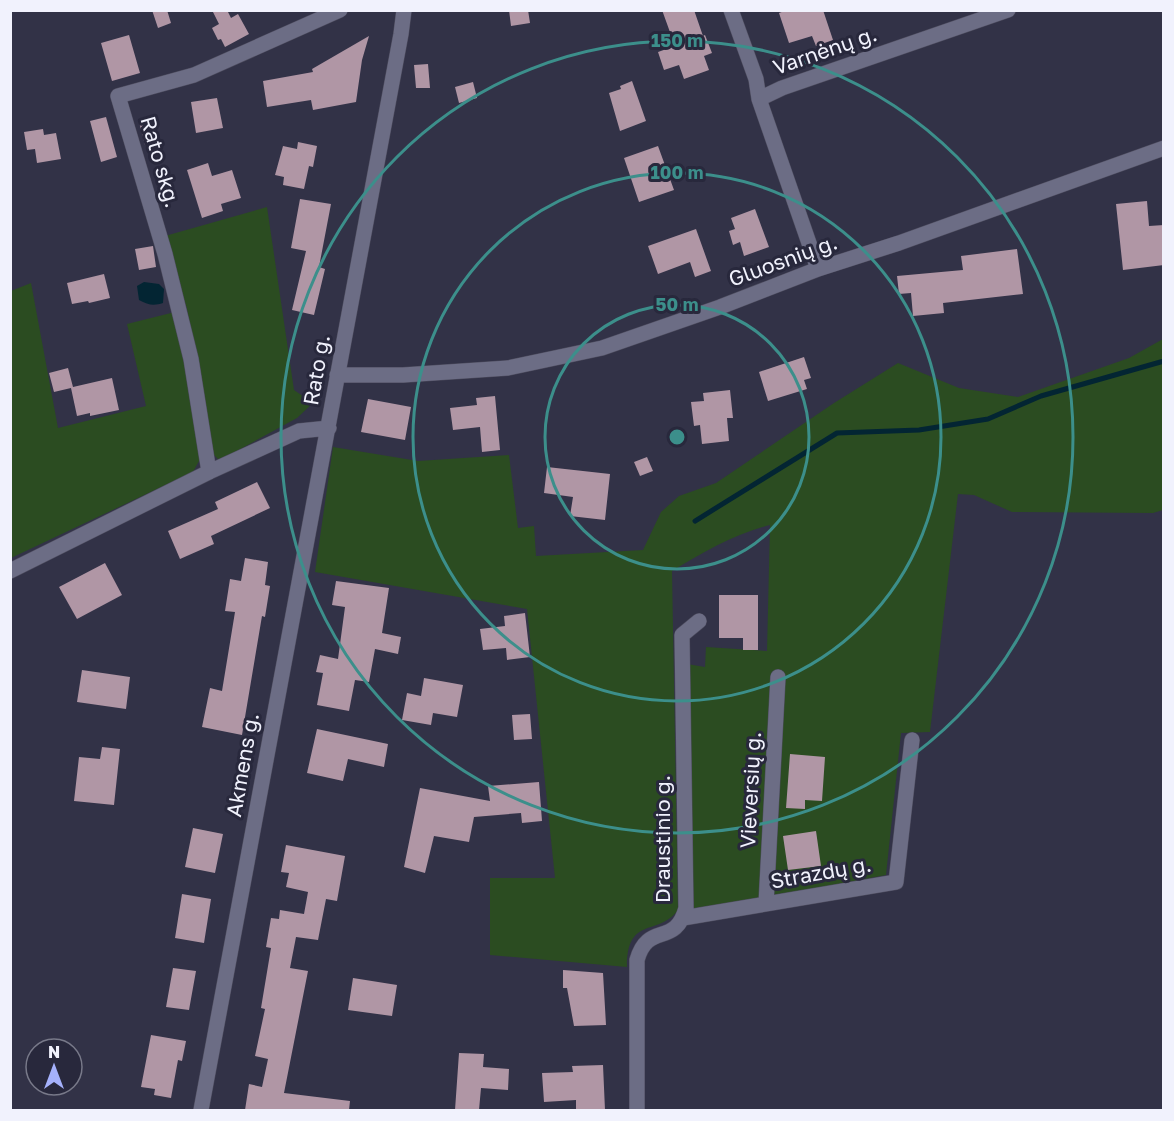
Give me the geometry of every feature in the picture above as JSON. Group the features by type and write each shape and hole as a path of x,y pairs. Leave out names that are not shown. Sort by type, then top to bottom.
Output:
{"street":[{"name":"Rato skg.","path":"209,472 191,359 165,254 118,96 194,75 340,10"},
{"name":"Rato g.","path":"10,571 209,472 299,431 328,428 404,10"},
{"name":"Varnėnų g.","path":"731,10 818,269"},
{"name":"Varnėnų g.","path":"759,99 782,87 1008,10"},
{"name":"Gluosnių g.","path":"337,375 403,375 508,368 602,348 720,307 818,269 899,243 1164,148"},
{"name":"Akmens g.","path":"201,1110 328,428"},
{"name":"Draustinio g.","path":"637,1110 638,960 641,947 652,937 675,930 686,908 682,635 699,621"},
{"name":"Vieversių g.","path":"766,904 778,677"},
{"name":"Strazdų g.","path":"683,918 896,882 912,740"}],"green space":[{"path":"267,207 294,390 313,403 297,418 224,458 218,459 214,455 187,309 165,236"},
{"path":"31,283 58,428 146,406 127,324 175,312 200,450 199,461 193,472 11,558 11,291"},
{"path":"1163,339 1163,510 1153,513 1012,512 974,495 958,494 930,732 901,733 886,875 693,911 687,664 705,667 706,647 767,651 770,525 732,538 672,571 678,910 662,923 638,933 632,940 628,951 627,967 490,955 490,878 555,878 527,609 315,572 333,447 418,461 509,455 518,528 534,526 536,556 643,550 661,512 679,496 716,483 834,403 898,363 959,388 1018,397 1129,358"}],"water":[{"path":"144,282 159,284 164,289 163,303 151,304 139,300 137,286"}],"building":[{"path":"152,10 167,10 171,23 158,28"},
{"path":"212,10 227,10 231,18 238,14 249,34 225,47 221,39 218,40 212,28 219,24"},
{"path":"509,10 528,10 530,23 511,26"},
{"path":"662,10 694,10 712,53 704,56 709,70 684,79 679,65 664,70 658,52 675,46"},
{"path":"787,10 823,10 833,40 816,46 812,36 789,43 779,13"},
{"path":"129,35 140,73 112,81 101,43"},
{"path":"369,36 362,60 356,102 313,110 311,100 267,107 263,81 313,72 312,69"},
{"path":"428,64 430,88 416,88 414,65"},
{"path":"632,81 646,121 620,131 609,93 621,89 620,86"},
{"path":"473,82 477,98 459,103 455,87"},
{"path":"217,98 223,128 196,133 191,102"},
{"path":"106,117 117,157 101,162 90,121"},
{"path":"153,119 158,142 145,145 139,122"},
{"path":"43,129 44,135 56,133 61,159 37,163 35,149 27,150 24,132"},
{"path":"298,142 317,146 313,167 309,166 304,189 283,185 284,177 275,175 283,146 297,149"},
{"path":"658,146 674,190 639,202 624,158"},
{"path":"208,163 212,176 232,170 241,198 221,204 223,211 202,218 187,170"},
{"path":"300,199 331,204 319,267 325,269 314,315 292,310 306,251 291,248"},
{"path":"1147,201 1149,226 1164,225 1164,265 1123,270 1116,204"},
{"path":"755,209 769,247 744,256 740,242 733,245 729,231 735,229 731,218"},
{"path":"696,229 711,271 695,277 690,262 658,274 648,246"},
{"path":"153,246 156,267 139,270 135,249"},
{"path":"1017,249 1023,294 943,303 944,313 913,316 911,293 899,294 897,276 963,270 961,256"},
{"path":"104,274 110,298 72,304 67,283"},
{"path":"804,357 811,378 804,380 807,389 768,401 759,372"},
{"path":"68,368 73,387 112,378 119,410 90,416 90,413 77,416 71,388 54,392 49,373"},
{"path":"730,390 733,418 727,418 729,441 702,444 700,425 694,426 691,402 704,401 703,393"},
{"path":"495,396 500,450 482,452 480,427 453,430 450,408 477,405 476,398"},
{"path":"368,399 411,407 405,440 361,432"},
{"path":"647,457 653,471 640,476 634,462"},
{"path":"547,467 610,474 605,520 570,516 573,497 544,493"},
{"path":"257,482 270,508 211,536 214,544 180,559 168,531 218,509 215,502"},
{"path":"245,558 268,562 265,585 270,586 265,617 262,616 242,735 202,727 210,688 222,691 235,612 225,611 230,579 241,581"},
{"path":"105,563 122,595 77,619 59,587"},
{"path":"336,581 389,588 382,633 401,637 398,654 375,649 369,682 355,680 349,711 317,705 323,673 316,672 320,655 338,659 345,607 332,605"},
{"path":"719,595 758,595 758,650 743,650 743,638 719,638"},
{"path":"525,613 530,657 507,660 506,648 483,650 480,629 505,626 504,616"},
{"path":"82,670 130,677 126,709 77,702"},
{"path":"424,678 463,685 457,717 433,713 431,725 402,720 407,693 421,696"},
{"path":"530,714 532,739 514,740 512,715"},
{"path":"317,729 388,744 384,767 348,759 343,781 307,773"},
{"path":"102,747 120,749 114,805 74,801 79,757 100,759"},
{"path":"790,754 825,757 822,801 805,800 805,809 786,808"},
{"path":"539,782 542,821 522,823 521,813 474,817 469,842 434,836 425,873 404,867 420,788 490,801 488,786"},
{"path":"193,828 223,834 215,873 185,867"},
{"path":"816,831 821,866 788,870 783,836"},
{"path":"286,845 345,856 337,901 326,899 318,940 296,937 290,968 308,971 284,1093 350,1101 349,1110 245,1110 249,1084 262,1087 268,1059 255,1056 265,1009 261,1008 271,948 266,947 271,918 279,919 280,910 304,914 308,892 286,887 289,873 281,872"},
{"path":"182,894 211,899 204,943 175,938"},
{"path":"173,968 196,971 189,1010 166,1007"},
{"path":"563,970 603,973 606,1025 574,1026 567,988 563,988"},
{"path":"353,978 397,985 392,1016 348,1010"},
{"path":"151,1035 186,1041 182,1061 178,1060 171,1098 154,1095 155,1089 141,1087"},
{"path":"459,1053 484,1054 483,1067 509,1069 508,1090 481,1088 479,1110 455,1110"},
{"path":"603,1065 605,1110 576,1110 576,1100 544,1102 542,1073 573,1072 572,1066"}],"waterway":[{"path":"695,521 837,433 919,430 988,419 1041,396 1164,361"}]}
